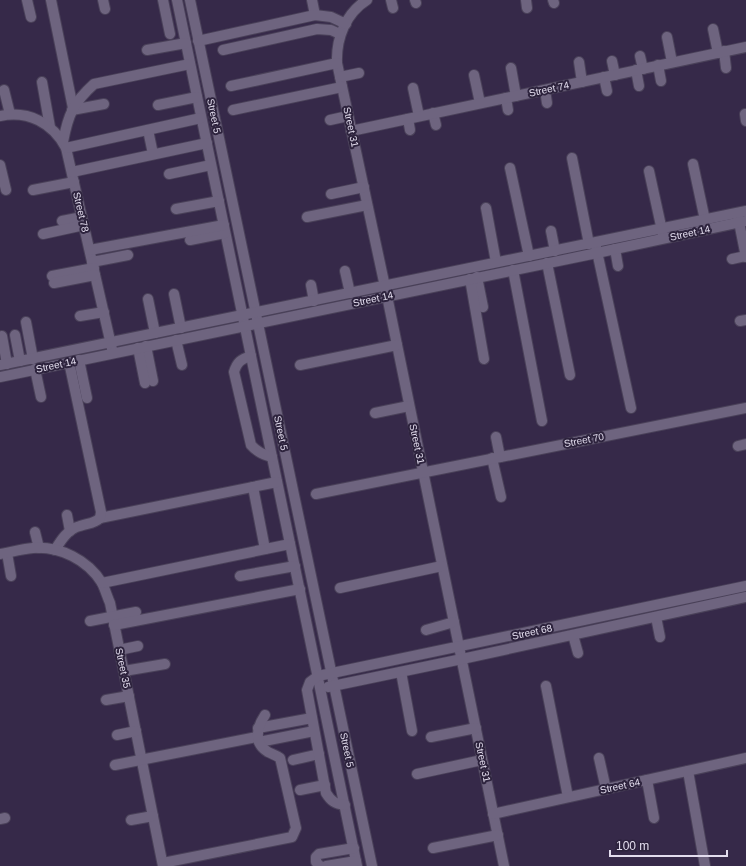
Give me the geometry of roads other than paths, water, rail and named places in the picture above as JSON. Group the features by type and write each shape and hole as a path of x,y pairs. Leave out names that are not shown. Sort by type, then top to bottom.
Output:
{"street":[{"path":"27,0 31,17"},
{"path":"51,0 72,109"},
{"path":"163,0 170,34"},
{"name":"Street 5","path":"177,0 357,864"},
{"name":"Street 5","path":"190,0 372,866"},
{"path":"312,0 315,15"},
{"name":"Street 31","path":"368,0 357,8 340,34 337,48 337,63 387,296 504,866"},
{"path":"198,41 315,15 331,17 346,24"},
{"path":"223,50 317,29 330,30 340,34"},
{"path":"713,29 726,68"},
{"path":"667,37 672,62"},
{"path":"147,50 186,43"},
{"name":"Street 74","path":"351,131 746,47"},
{"path":"640,56 640,86"},
{"path":"612,61 615,75"},
{"path":"579,62 582,82"},
{"path":"231,86 337,63"},
{"path":"190,64 94,84 82,95 72,109 66,126 65,145 148,130 201,118"},
{"path":"658,65 662,81"},
{"path":"510,68 516,96"},
{"path":"340,77 359,73"},
{"path":"474,75 480,104"},
{"path":"604,77 607,91"},
{"path":"42,82 50,126"},
{"path":"233,110 342,87"},
{"path":"413,88 419,116"},
{"path":"4,90 5,115"},
{"path":"545,90 548,103"},
{"path":"158,105 197,97"},
{"path":"506,98 508,110"},
{"path":"72,109 104,104"},
{"name":"Street 78","path":"5,115 24,114 38,119 50,126 65,145 113,353"},
{"path":"433,114 436,125"},
{"path":"330,120 348,116"},
{"path":"408,119 410,130"},
{"path":"148,130 152,154"},
{"path":"33,190 152,154 206,142"},
{"path":"572,158 631,408"},
{"path":"693,164 705,220"},
{"path":"0,165 6,190"},
{"path":"169,174 211,165"},
{"path":"510,168 529,256"},
{"path":"649,171 662,234"},
{"path":"330,194 364,187"},
{"path":"176,209 219,201"},
{"path":"307,217 367,205"},
{"path":"486,208 496,262"},
{"path":"732,259 746,257 742,217"},
{"name":"Street 14","path":"0,377 547,263 594,247 615,249 705,220 742,217"},
{"name":"Street 14","path":"4,365 496,262 556,251 594,247 742,217"},
{"path":"62,220 83,221"},
{"path":"42,234 83,221"},
{"path":"190,240 224,229"},
{"path":"90,250 224,229"},
{"path":"551,231 556,251"},
{"path":"615,249 618,266"},
{"path":"53,280 94,268 128,255"},
{"path":"547,263 570,375"},
{"path":"513,270 542,421"},
{"path":"345,271 350,293"},
{"path":"474,278 483,307"},
{"path":"474,278 484,358"},
{"path":"311,284 314,301"},
{"path":"174,294 181,328"},
{"path":"148,299 155,333"},
{"path":"80,316 104,312"},
{"path":"26,322 33,358"},
{"path":"15,335 20,361"},
{"path":"2,336 4,365"},
{"path":"176,340 182,365"},
{"path":"300,365 397,345"},
{"path":"142,347 149,382"},
{"path":"251,356 242,359 237,364 234,372 251,445 256,451 263,455 272,457"},
{"path":"74,361 87,398"},
{"path":"74,361 101,512 100,518"},
{"path":"35,369 41,397"},
{"path":"375,412 409,406"},
{"name":"Street 70","path":"316,494 746,408"},
{"path":"496,437 496,458 500,497"},
{"path":"55,550 64,536 70,531 78,526 95,522 100,518 277,482"},
{"path":"252,487 265,549"},
{"path":"66,515 70,531"},
{"path":"35,532 39,548"},
{"path":"102,583 290,544"},
{"name":"Street 35","path":"3,554 39,548 55,550 74,556 89,568 102,583 110,603 114,621 163,864"},
{"path":"3,554 12,576"},
{"path":"240,576 295,566"},
{"path":"340,588 442,566"},
{"name":"Street 68","path":"318,676 746,586"},
{"path":"90,621 114,621 300,589"},
{"name":"Street 68","path":"320,688 462,659 746,597"},
{"path":"114,621 136,612"},
{"path":"656,617 660,637"},
{"path":"426,630 454,622"},
{"path":"574,635 578,653"},
{"path":"119,650 138,646"},
{"path":"124,671 165,664"},
{"path":"401,672 412,731"},
{"path":"318,676 310,682 307,690 326,793 330,800 336,804 345,805"},
{"path":"546,686 568,797"},
{"path":"107,703 129,699"},
{"path":"163,864 292,837 296,828 280,758 269,753 263,748 258,735 265,715"},
{"path":"115,765 258,735 312,718"},
{"path":"431,737 476,728"},
{"path":"117,735 136,731"},
{"path":"258,735 314,732"},
{"path":"293,760 319,754"},
{"path":"599,758 606,789"},
{"name":"Street 64","path":"493,814 746,758"},
{"path":"417,774 482,760"},
{"path":"688,771 705,866"},
{"path":"647,780 654,818"},
{"path":"300,790 325,785"},
{"path":"131,820 153,816"},
{"path":"433,848 498,835"},
{"path":"314,864 316,857 319,854 354,848"},
{"path":"326,866 357,864"}]}
